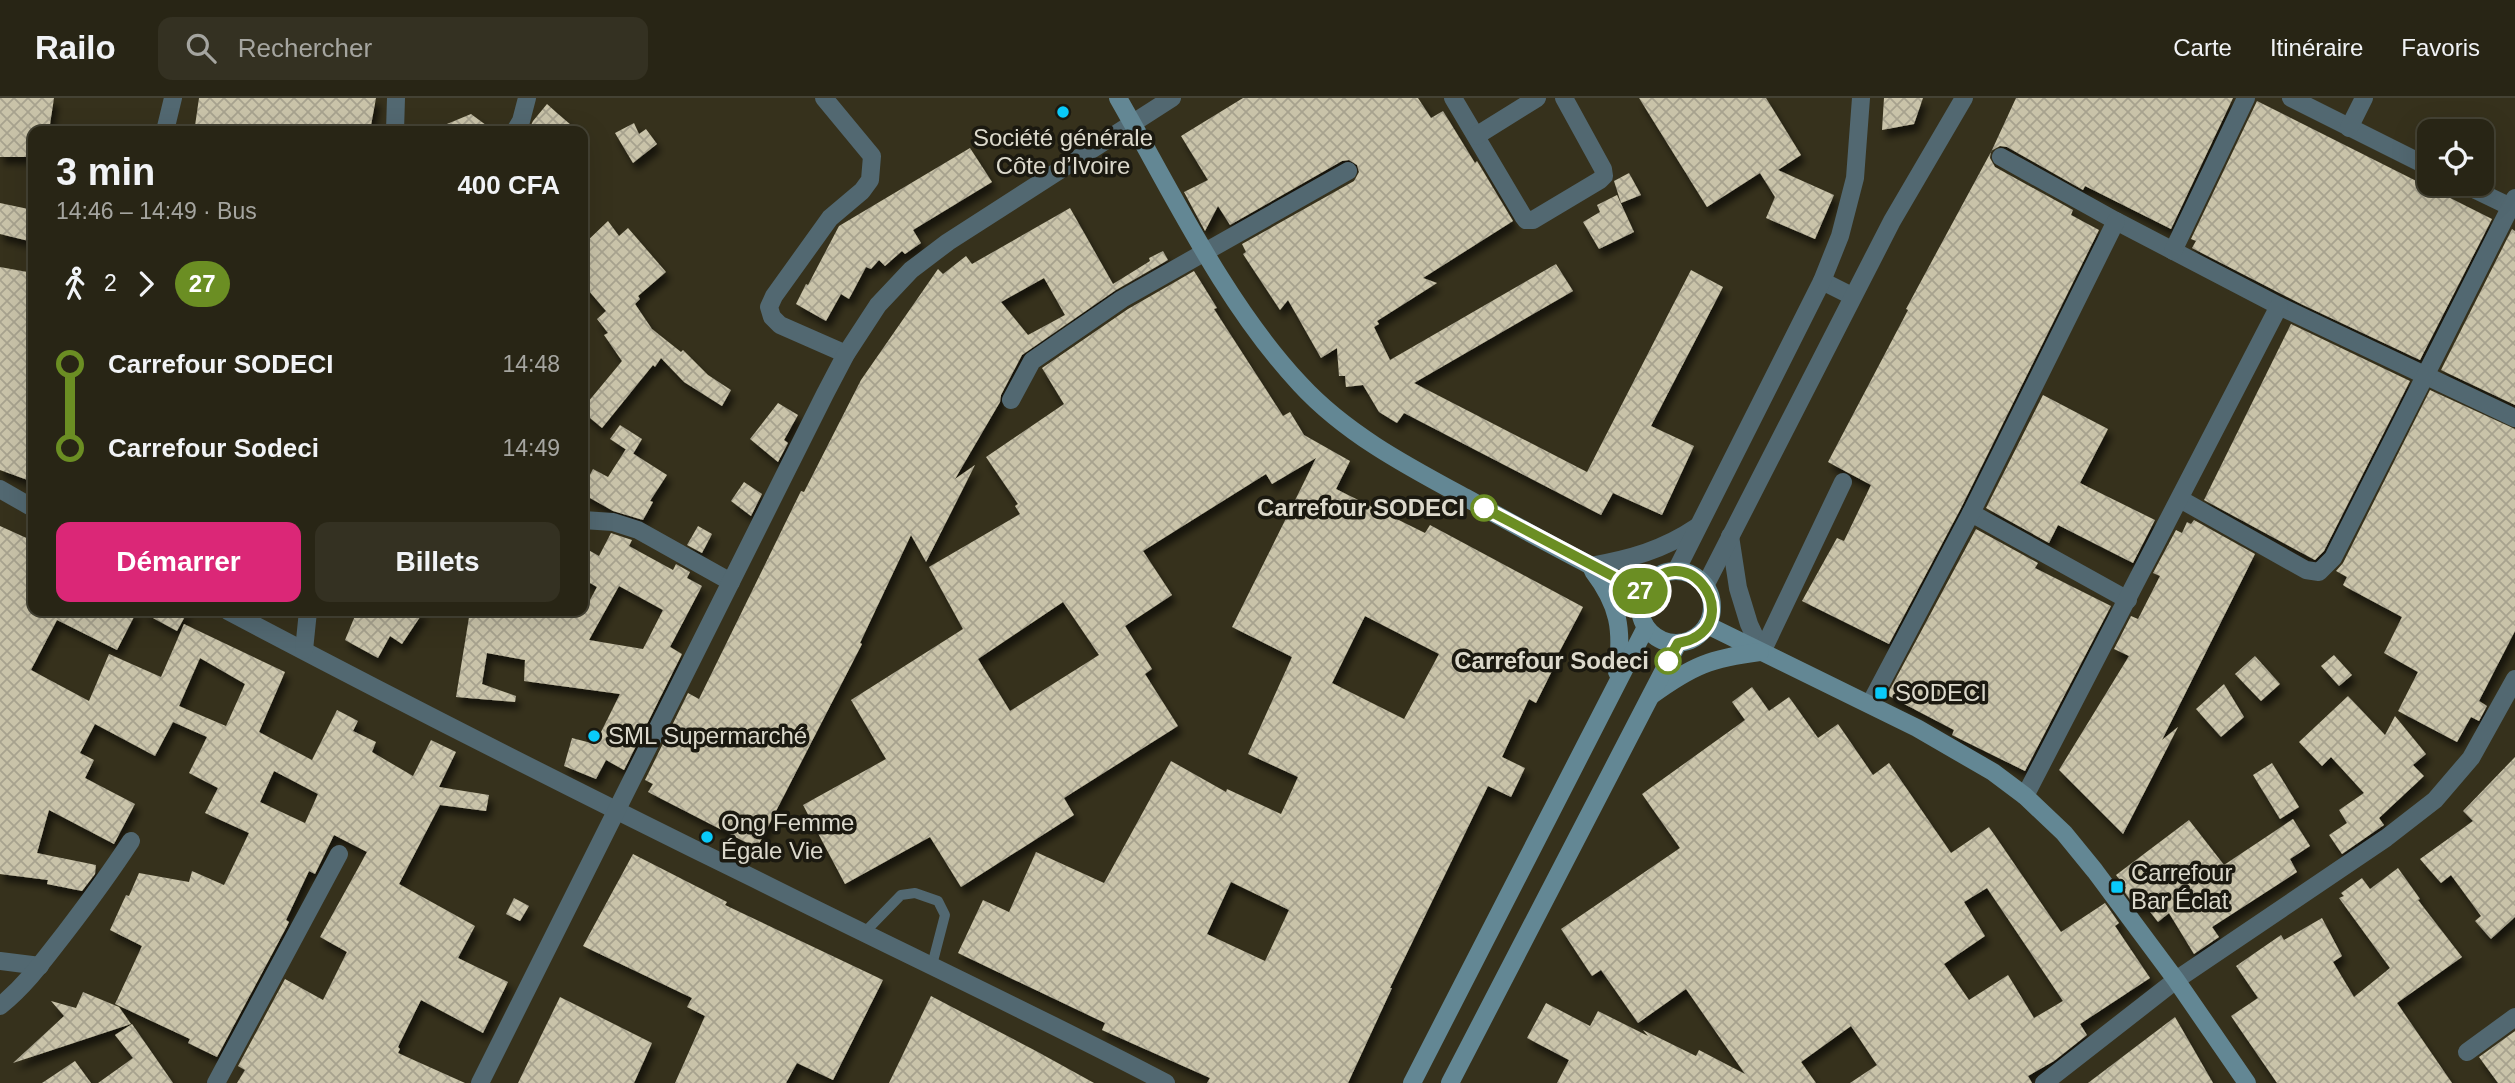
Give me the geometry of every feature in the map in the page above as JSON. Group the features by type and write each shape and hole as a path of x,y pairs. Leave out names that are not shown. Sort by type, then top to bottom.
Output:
{"street":[{"path":"166,126 173,98"},
{"path":"395,126 396,98"},
{"path":"518,126 527,98"},
{"path":"824,98 872,156 873,169 870,180 862,191 830,218 769,307 772,317 780,325 846,354"},
{"path":"1118,98 1206,253 1265,342 1299,384 1333,416 1380,450 1420,473 1643,592"},
{"path":"480,1083 846,354 878,305 911,270 948,242 1172,98"},
{"path":"1453,98 1526,220 1533,220 1604,176 1603,169 1564,98"},
{"path":"1476,136 1537,98"},
{"path":"1676,571 1822,281 1840,236 1855,178 1861,98"},
{"path":"1705,586 1852,296 1916,176 1964,98"},
{"path":"2173,251 2246,98"},
{"path":"2291,98 2417,161"},
{"path":"2349,128 2364,98"},
{"path":"2001,157 2279,306 2515,418"},
{"path":"1011,400 1032,361 1122,299 1348,170"},
{"path":"2180,499 2306,570 2319,572 2333,558 2514,205 2492,196"},
{"path":"1870,705 1971,513 2116,221"},
{"path":"1822,281 1852,296"},
{"path":"2025,796 2279,306"},
{"path":"1762,652 1843,482"},
{"path":"0,489 28,505"},
{"path":"1971,513 2128,600"},
{"path":"588,520 613,522 638,530 731,582"},
{"path":"1590,566 1627,560 1662,548 1697,527"},
{"path":"1730,536 1738,588 1749,625 1762,652"},
{"path":"1590,566 1609,592 1617,612 1619,656 1616,683"},
{"path":"1676,571 1697,578 1705,586 1711,599 1712,612 1707,625 1695,638 1678,643 1665,642 1654,636 1646,627 1640,610 1643,592 1651,581 1662,574 1676,571"},
{"path":"238,616 618,810 1167,1083"},
{"path":"304,650 307,616"},
{"path":"1707,625 1870,705 1966,756 2025,796 2064,834 2095,871 2176,980 2247,1083"},
{"path":"1412,1083 1646,627"},
{"path":"1450,1083 1678,643"},
{"path":"1649,697 1681,674 1703,663 1726,656 1762,652"},
{"path":"2044,1083 2176,980 2386,838 2435,800 2471,758 2515,678"},
{"path":"0,1006 21,989 40,966 131,841"},
{"path":"216,1083 339,854"},
{"path":"0,961 40,966"},
{"path":"2467,1052 2515,1017"}],"lane":[{"path":"864,933 901,895 915,893 938,901 945,915 932,965"}],"building":[{"path":"0,98 54,98 50,126 28,126 28,157 0,157"},
{"path":"199,98 376,98 371,126 195,126"},
{"path":"1243,98 1418,98 1431,118 1443,111 1513,221 1423,278 1437,283 1377,321 1379,324 1374,327 1390,360 1556,264 1573,291 1414,383 1587,472 1691,270 1723,287 1651,426 1694,446 1662,515 1613,493 1601,515 1404,413 1397,423 1379,412 1363,385 1346,387 1345,376 1339,376 1337,348 1321,358 1288,300 1280,310 1243,254 1246,252 1242,244 1354,181 1359,172 1357,165 1349,160 1342,161 1230,225 1218,206 1205,231 1184,192 1208,180 1181,136"},
{"path":"1639,98 1766,98 1801,155 1778,170 1834,195 1815,239 1766,218 1775,197 1760,173 1707,207"},
{"path":"1884,98 1923,98 1914,124 1882,130"},
{"path":"2016,98 2233,98 2171,229 2085,186 2083,190 2007,147 2000,146 1992,151"},
{"path":"2257,101 2417,181 2417,196 2446,196 2492,219 2420,360 2301,304 2192,248 2196,241 2191,239"},
{"path":"547,104 572,126 530,126"},
{"path":"471,114 487,126 442,126"},
{"path":"634,123 639,134 646,129 657,144 633,163 615,133"},
{"path":"970,148 992,182 913,230 921,243 905,254 902,251 885,266 879,260 871,269 866,267 849,299 841,294 826,321 796,304 839,226"},
{"path":"1991,152 1990,158 1995,167 2073,210 2071,215 2099,230 1961,508 1889,644 1802,601 1837,538 1844,541 1871,485 1828,462 1908,310 1906,309"},
{"path":"1629,173 1641,195 1621,203 1614,181"},
{"path":"1617,195 1634,232 1599,249 1583,222 1600,212 1597,205"},
{"path":"0,203 28,209 28,241 0,234"},
{"path":"1070,208 1113,284 1163,251 1168,260 1116,290 1022,355 1000,402 955,479 975,465 926,562 911,535 860,643 862,644 757,848 648,792 653,784 645,780 688,693 699,699 801,491 804,492 861,380 938,269 943,274 966,256 972,264","holes":["1044,278 1065,315 1028,335 1001,302"]},
{"path":"608,221 619,236 628,228 666,272 638,296 640,299 635,304 652,329 681,352 683,350 708,375 731,390 722,406 684,382 661,358 602,428 588,416 588,402 622,361 604,335 608,333 597,319 606,311 588,290 588,240"},
{"path":"2512,229 2515,231 2515,405 2441,370"},
{"path":"0,267 28,272 28,480 0,470"},
{"path":"1194,271 1217,308 1214,309 1283,416 1290,412 1304,435 1350,461 1336,489 1425,533 1430,525 1583,607 1536,703 1529,699 1502,757 1525,768 1511,797 1488,786 1390,988 1348,1083 1207,1083 1210,1078 1102,1030 1105,1023 958,953 983,900 1009,912 1036,852 1104,883 1171,761 1226,792 1227,789 1281,814 1298,777 1248,754 1292,657 1232,627 1316,458 1272,484 1266,474 1143,551 1172,595 1125,626 1152,669 1145,674 1178,726 1064,798 1074,815 961,887 930,837 845,884 803,805 886,759 851,700 963,629 929,567 1020,514 1015,506 1018,504 986,457 1064,404 1042,368 1128,309","holes":["1063,602 1099,655 1010,711 978,659","1365,616 1439,654 1404,719 1332,683","1231,882 1289,910 1265,961 1207,934"]},
{"path":"2291,324 2410,381 2324,551 2315,560 2204,500"},
{"path":"2430,390 2515,429 2515,631 2479,701 2487,706 2479,721 2471,717 2457,742 2398,711 2418,672 2384,653 2402,617 2343,585 2347,577 2336,571 2343,563"},
{"path":"2043,395 2108,429 2080,483 2155,520 2133,563 2058,525 2049,543 1986,508"},
{"path":"778,403 798,415 784,440 788,443 778,462 750,439"},
{"path":"620,425 642,439 633,454 610,439"},
{"path":"626,449 667,475 650,501 653,502 643,520 613,511 588,497 588,478 593,469 608,477"},
{"path":"744,482 762,494 751,516 731,501"},
{"path":"2194,520 2255,554 2162,740 2178,727 2123,834 2059,770 2129,656 2114,649 2131,616 2138,619 2160,576 2153,573 2176,530 2182,533 2187,522 2191,524"},
{"path":"0,526 28,539 28,616 134,616 117,650 57,620 31,670 89,701 109,654 161,677 184,624 285,672 259,732 312,760 337,710 358,721 353,731 376,742 372,752 413,776 431,740 456,752 439,787 489,795 486,811 440,805 399,884 475,926 458,958 508,982 483,1033 421,1000 398,1047 398,1053 465,1083 237,1083 245,1070 238,1066 285,979 323,1000 347,952 320,937 367,852 334,835 315,874 309,871 286,920 289,922 217,1057 188,1043 190,1039 115,1004 142,946 110,930 139,873 189,882 192,871 224,885 249,833 205,813 218,788 189,773 207,737 173,722 155,756 95,724 80,753 94,760 85,778 135,804 114,844 49,810 37,853 96,865 95,874 82,891 47,884 48,880 0,874","holes":["200,658 245,684 226,726 179,706","274,771 318,794 305,823 260,802"]},
{"path":"698,526 712,534 702,553 687,545"},
{"path":"1976,529 2038,563 2035,568 2111,606 2025,771 1952,735 1954,730 1887,695"},
{"path":"611,533 632,540 629,546 673,570 676,564 690,572 687,578 702,586 670,647 682,654 624,770 606,760 596,779 564,766 572,738 595,744 620,694 524,681 525,660 487,653 482,684 516,696 515,702 456,697 469,616 588,616 588,604 597,587 588,582 588,550 599,556","holes":["619,586 663,610 643,649 589,640"]},
{"path":"149,616 185,616 177,631"},
{"path":"355,616 421,616 402,644 390,636 378,658 345,640"},
{"path":"2334,655 2352,675 2339,686 2321,666"},
{"path":"2255,656 2280,684 2261,701 2235,674"},
{"path":"2224,684 2244,717 2221,737 2196,709"},
{"path":"1752,687 1769,711 1789,697 1818,738 1838,724 1873,775 1889,763 1951,853 1989,827 2061,932 2105,903 2119,923 2115,926 2150,978 2080,1024 2087,1035 2054,1061 2028,1076 2032,1083 1850,1083 1877,1065 1851,1026 1801,1062 1816,1083 1557,1083 1569,1060 1527,1038 1546,1003 1590,1026 1598,1011 1696,1056 1699,1050 1745,1074 1686,989 1638,1023 1601,970 1592,976 1561,929 1680,848 1642,794 1745,720 1732,702","holes":["1987,888 2063,1001 2034,1018 2008,975 1969,1000 1944,964 1985,936 1964,902"]},
{"path":"2348,696 2385,735 2395,716 2426,754 2413,765 2424,776 2379,818 2384,825 2342,854 2329,835 2347,823 2339,810 2364,793 2331,757 2322,766 2299,742"},
{"path":"2515,757 2515,917 2491,939 2475,921 2481,916 2451,875 2441,883 2420,859 2473,821 2463,811"},
{"path":"2272,763 2299,807 2280,819 2253,775"},
{"path":"2293,819 2310,846 2290,859 2297,872 2212,927 2219,937 2194,954 2169,913 2158,922 2144,904 2137,909 2116,875 2189,820 2224,865"},
{"path":"633,854 727,902 725,905 883,980 833,1080 797,1063 786,1083 675,1083 705,1016 687,1007 692,998 583,946"},
{"path":"2398,868 2420,899 2418,900 2462,957 2397,1003 2452,1083 2277,1083 2231,1016 2258,998 2236,966 2281,935 2284,940 2322,918 2342,956 2333,962 2354,997 2390,968 2339,898 2344,896 2341,893 2362,878 2370,889"},
{"path":"514,898 529,906 520,921 506,914"},
{"path":"83,992 119,1007 131,1024 13,1063 64,1016 51,1001 76,1008"},
{"path":"931,996 1036,1051 1094,1083 889,1083"},
{"path":"560,997 652,1043 634,1083 518,1083"},
{"path":"2175,1017 2213,1083 2088,1083"},
{"path":"132,1024 173,1083 98,1083 133,1058 115,1035"},
{"path":"2515,1031 2515,1083 2498,1083 2479,1057"},
{"path":"75,1061 91,1083 42,1083"}],"bus line":[{"name":"27","path":"1484,508 1643,592 1651,581 1662,574 1676,571 1697,578 1705,586 1711,599 1712,612 1707,625 1695,638 1678,643 1668,661"}],"place":[{"name":"Société générale Côte d’Ivoire","path":"1063,112"},
{"name":"Carrefour SODECI","path":"1484,508"},
{"name":"Carrefour Sodeci","path":"1668,661"},
{"name":"SODECI","path":"1881,693"},
{"name":"SML Supermarché","path":"594,736"},
{"name":"Ong Femme Égale Vie","path":"707,837"},
{"name":"Carrefour Bar Éclat","path":"2117,887"}]}
